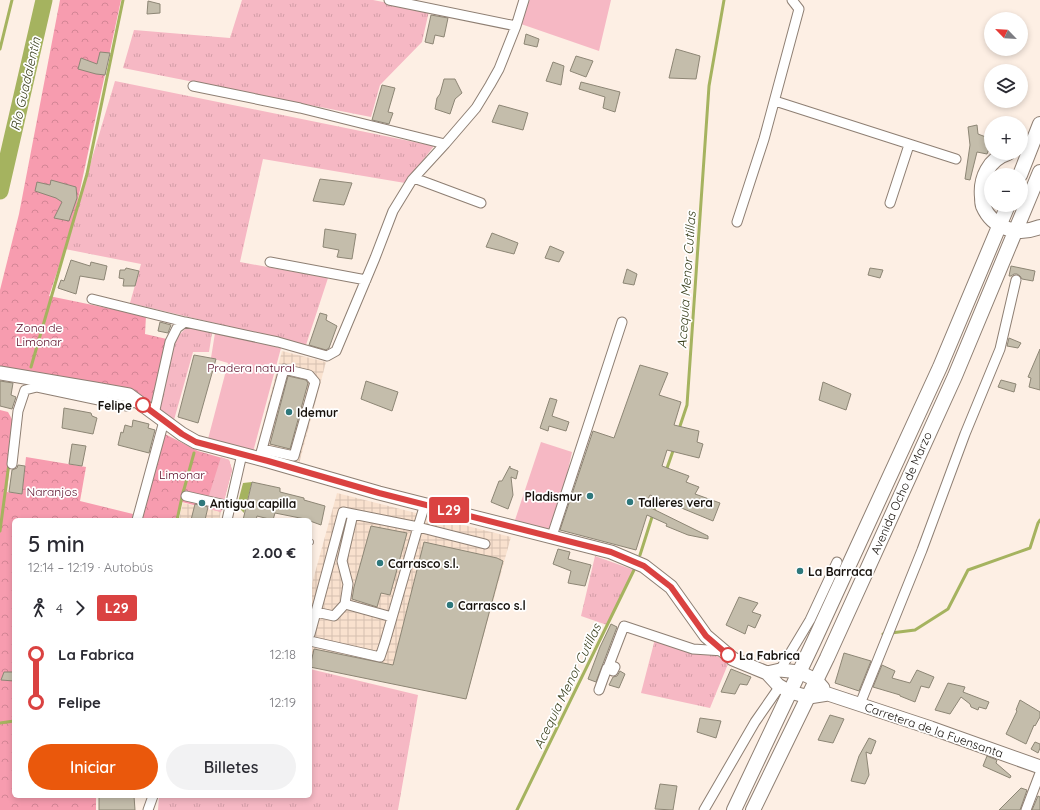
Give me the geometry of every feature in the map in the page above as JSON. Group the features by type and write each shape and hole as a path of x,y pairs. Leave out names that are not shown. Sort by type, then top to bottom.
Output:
{"main road":[{"path":"1023,168 1040,124"},
{"path":"995,160 991,163 984,175 981,189 983,205 990,216 1000,225 1016,231 1028,231 1040,227"},
{"name":"Avenida Ocho de Marzo","path":"753,810 816,680 955,376 1040,172"},
{"name":"Avenida Ocho de Marzo","path":"734,810 785,689 799,672 940,368 1005,212"},
{"path":"0,373 129,395 182,434 196,442 242,454 260,454 379,493 611,552 644,566 671,587 706,636 733,659 767,673 785,689 808,697 828,694"},
{"path":"767,673 780,670 799,672 816,680 828,694"},
{"name":"Carretera de la Fuensanta","path":"828,694 931,728 1040,767"}],"street":[{"path":"389,0 516,26"},
{"path":"92,299 185,322 278,342 327,356 336,351 394,210 414,178 476,108 499,69 516,26 524,0"},
{"path":"737,222 764,139 799,9 792,0"},
{"path":"193,86 300,108 445,144"},
{"path":"774,101 956,159"},
{"path":"890,203 909,145"},
{"path":"414,178 481,203"},
{"path":"270,262 366,280"},
{"path":"860,704 922,550 965,434 1000,350 1016,280"},
{"path":"137,518 159,417 170,342 177,328 185,322"},
{"path":"552,536 622,322"},
{"path":"284,369 309,375 315,382 294,456 260,454 284,369"},
{"path":"12,464 18,411 26,390 37,387 127,406 136,400"},
{"path":"227,518 242,454"},
{"path":"186,496 230,506"},
{"path":"345,604 392,617 424,504"},
{"path":"312,627 343,512 418,527 485,544"},
{"path":"316,612 334,616 345,604 348,584 342,561 353,514"},
{"path":"312,641 380,657 418,527"},
{"path":"780,670 810,620 836,562"},
{"path":"599,690 606,668 613,670 615,667 609,665 624,626 693,649 724,651"},
{"path":"704,810 756,722 785,689"},
{"path":"1026,810 1040,773"},
{"path":"148,810 152,798"}],"shaded area":[{"path":"282,351 326,362 299,464 256,450"},
{"path":"252,482 244,513 237,506 243,483"},
{"path":"337,493 511,537 466,699 312,667 312,584"},
{"path":"183,503 221,512 220,518 179,518"}],"green space":[{"name":"Zona de Limonar","path":"60,0 121,0 72,227 49,296 146,316 145,334 171,340 151,402 127,390 0,366 0,290 19,214"},
{"path":"242,0 373,0 429,11 422,42 380,85 371,117 123,68 134,30 230,38"},
{"path":"528,0 611,0 599,51 521,24"},
{"path":"115,81 434,146 405,183 263,159 240,262 328,278 306,345 130,303 141,264 65,249"},
{"path":"188,326 212,333 209,352 193,352 174,420 159,411 176,338"},
{"name":"Pradera natural","path":"215,333 281,348 253,452 208,439 228,363 211,358"},
{"name":"Naranjos","path":"0,410 8,412 14,423 7,492 22,494 26,457 86,467 80,501 133,514 132,518 12,518 12,798 96,798 96,810 0,810"},
{"name":"Limonar","path":"163,433 198,451 229,460 232,470 221,512 182,502 178,518 142,518"},
{"path":"541,442 572,452 554,533 515,520"},
{"path":"221,457 229,460 232,470 221,512 205,508"},
{"path":"595,556 634,570 607,625 581,616"},
{"path":"655,639 716,655 728,664 710,708 641,693"},
{"path":"312,669 418,695 398,810 158,810 159,798 312,798"}],"building":[{"path":"148,1 160,4 160,13 147,14"},
{"path":"431,15 448,18 444,37 435,35 433,44 425,42"},
{"path":"526,34 539,39 537,47 524,44"},
{"path":"676,49 700,56 696,79 669,78"},
{"path":"100,52 110,53 105,75 78,69 81,58 97,64"},
{"path":"576,56 593,61 586,77 570,71"},
{"path":"553,62 564,66 561,85 546,81"},
{"path":"444,79 455,79 462,93 455,99 450,114 435,109 437,98 440,94"},
{"path":"581,82 620,92 615,112 603,108 605,97 579,89"},
{"path":"382,85 395,88 388,112 393,113 389,124 372,120"},
{"path":"499,105 528,113 523,130 492,122"},
{"path":"977,125 978,134 984,136 984,153 977,152 970,180 965,179 970,145 968,127"},
{"path":"320,179 352,183 344,205 313,201"},
{"path":"51,180 76,187 77,198 69,221 54,218 62,202 56,198 35,191 37,182 50,185"},
{"path":"325,229 356,234 352,259 337,257 339,250 323,247"},
{"path":"492,233 518,243 514,254 486,247"},
{"path":"550,246 564,252 559,262 545,258"},
{"path":"71,260 90,266 91,262 107,266 104,280 80,276 76,294 58,288 61,280 64,281"},
{"path":"1011,266 1035,271 1033,281 1022,279 1017,274 1009,276"},
{"path":"126,268 139,271 135,286 123,286 124,279 119,278 120,270 125,270"},
{"path":"870,268 883,270 880,278 868,275"},
{"path":"627,269 637,274 634,285 623,283"},
{"path":"320,313 327,315 326,320 337,326 329,348 326,350 309,345"},
{"path":"160,322 171,325 168,333 158,331"},
{"path":"1009,338 1021,343 1018,348 1007,346"},
{"path":"1040,349 1040,390 1029,387 1031,378 1028,377"},
{"path":"194,355 216,359 198,423 178,417"},
{"path":"640,365 668,373 659,395 681,402 674,425 699,431 697,442 703,444 699,458 667,450 662,466 689,476 686,482 699,487 695,494 720,503 713,521 650,495 645,505 708,536 708,539 688,535 666,526 667,524 647,515 636,550 560,530 593,431 614,438"},
{"name":"Idemur","path":"288,376 306,380 308,383 290,449 270,444"},
{"path":"1001,380 1016,384 1014,392 998,387"},
{"path":"0,381 13,383 11,395 16,397 12,409 0,406"},
{"path":"366,381 398,392 392,411 361,399"},
{"path":"823,382 851,394 846,410 819,400"},
{"path":"550,398 557,400 552,416 569,422 566,431 549,426 548,431 540,428"},
{"path":"64,408 91,413 92,416 97,418 93,434 62,428"},
{"path":"133,420 149,424 148,428 155,430 149,453 118,445 121,432 123,433 125,425 132,427"},
{"path":"72,444 86,446 82,466 69,464"},
{"path":"18,465 25,466 22,494 9,492 12,470 17,468"},
{"path":"510,466 510,468 518,471 516,479 511,477 513,495 508,509 491,502 499,481 502,481"},
{"path":"252,482 280,488 280,492 304,498 304,500 325,506 321,525 312,522 312,518 300,518 275,513 274,518 257,516 256,518 243,518"},
{"path":"195,504 208,507 205,518 192,518"},
{"name":"Carrasco s.l.","path":"371,526 407,533 390,595 381,593 377,607 352,599"},
{"name":"Carrasco s.l","path":"424,542 497,558 503,561 466,699 312,667 312,658 314,649 393,665"},
{"path":"558,549 570,552 568,559 591,565 585,586 568,583 571,571 553,564"},
{"path":"739,597 758,603 752,612 761,615 755,628 748,625 745,634 726,625"},
{"path":"611,624 617,627 596,682 588,679 600,647"},
{"path":"844,653 871,661 859,691 835,683"},
{"path":"882,665 895,671 892,678 910,683 917,670 934,677 929,688 921,686 915,702 900,695 873,687"},
{"path":"731,669 751,677 747,685 740,684 735,694 721,692"},
{"path":"620,671 625,674 619,688 609,685 613,677 617,676"},
{"path":"4,672 12,672 12,681 1,680"},
{"path":"948,683 965,687 963,692 989,702 986,709 979,707 978,710 971,707 970,704 961,697 950,714 935,710"},
{"path":"1020,700 1040,712 1040,717 1035,726 1034,725 1026,744 1006,734 1017,711 1016,710"},
{"path":"830,715 844,719 833,743 818,740"},
{"path":"700,718 721,721 716,738 697,732"},
{"path":"869,738 876,741 871,754 866,752 869,775 865,784 851,781 859,756"},
{"path":"1035,742 1040,744 1038,753 1031,749"},
{"path":"987,756 997,760 996,763 1011,776 1010,778 983,766"},
{"path":"660,784 677,786 673,810 655,809"},
{"path":"1021,788 1027,790 1020,810 999,810"},
{"path":"1038,796 1040,797 1040,810 1032,810"},
{"path":"99,798 134,798 135,810 99,810"}],"waterway":[{"path":"0,49 12,0"},
{"name":"Río Guadalentín","path":"0,191 44,0"},
{"path":"31,367 87,174 123,0"},
{"name":"Acequia Menor Cutillas","path":"679,429 687,405 709,86 724,0"},
{"name":"Acequia Menor Cutillas","path":"666,471 674,448"},
{"path":"183,493 194,453"},
{"path":"0,531 9,463"},
{"name":"Acequia Menor Cutillas","path":"640,555 659,495"},
{"path":"177,518 182,497"},
{"path":"883,634 915,630 948,609 968,570 1030,548 1040,520"},
{"name":"Acequia Menor Cutillas","path":"517,810 634,570"},
{"path":"0,723 12,721"}],"bus line":[{"name":"L29","path":"143,405 182,434 196,442 379,493 611,552 644,566 671,587 706,636 728,655"}],"place":[{"name":"Felipe","path":"143,405"},
{"name":"Idemur","path":"289,412"},
{"name":"Pladismur","path":"590,496"},
{"name":"Talleres vera","path":"630,502"},
{"name":"Antigua capilla","path":"202,503"},
{"name":"Carrasco s.l.","path":"380,563"},
{"name":"La Barraca","path":"800,571"},
{"name":"Carrasco s.l","path":"450,605"},
{"name":"La Fabrica","path":"728,655"}]}
